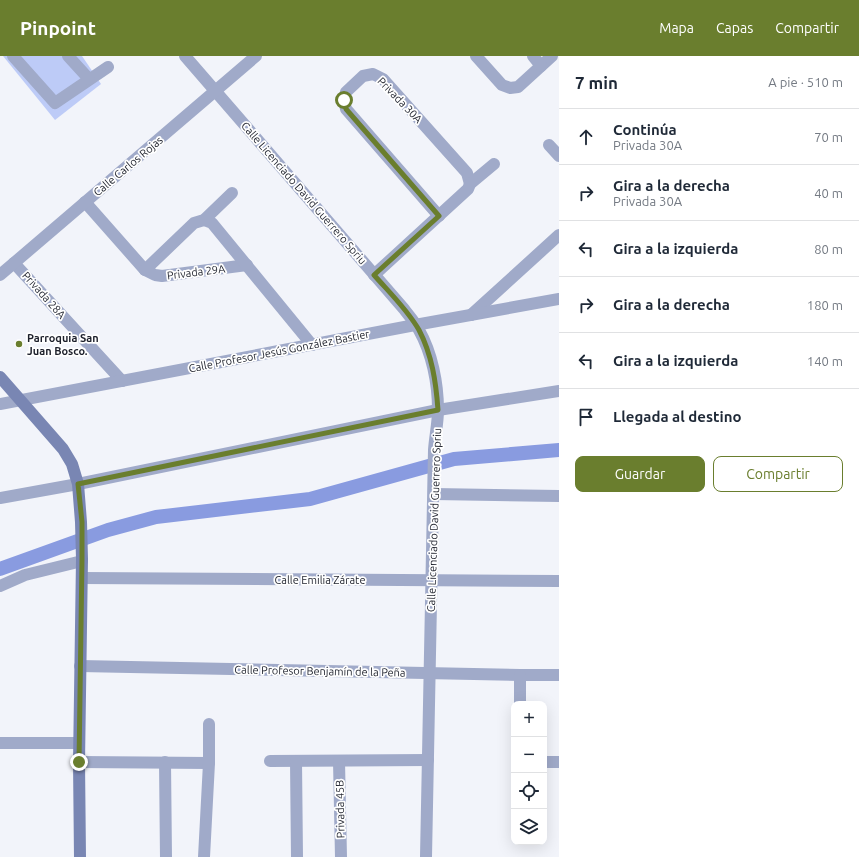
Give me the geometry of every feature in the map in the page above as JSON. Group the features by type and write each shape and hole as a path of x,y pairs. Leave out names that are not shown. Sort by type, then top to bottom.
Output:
{"street":[{"path":"13,56 55,103 108,67"},
{"path":"68,56 89,79"},
{"name":"Calle Licenciado David Guerrero Spriu","path":"185,56 404,309 426,344 436,384 438,410 434,450 426,857"},
{"name":"Calle Carlos Rojas","path":"0,275 256,56"},
{"path":"476,56 502,85 510,88 518,86 552,56"},
{"path":"533,56 541,66"},
{"name":"Privada 30A","path":"439,216 346,109 344,100 346,92 363,76 373,74 383,79 467,173 470,184"},
{"path":"549,145 559,156"},
{"path":"374,275 468,189 470,184 494,164"},
{"name":"Privada 29A","path":"232,193 204,220 194,223 145,270 155,275 162,276 248,265"},
{"path":"85,202 145,270"},
{"name":"Privada 29A","path":"204,220 212,223 248,265 312,345"},
{"path":"470,315 559,235"},
{"name":"Privada 28A","path":"14,263 122,381"},
{"name":"Calle Profesor Jesús González Bastier","path":"0,404 559,299"},
{"path":"0,377 63,449 72,464 78,484 82,522 79,744 80,857"},
{"path":"0,498 78,484 438,410 559,391"},
{"path":"434,494 559,496"},
{"path":"0,586 25,575 82,560"},
{"name":"Calle Emilia Zárate","path":"82,578 559,581"},
{"name":"Calle Profesor Benjamín de la Peña","path":"80,666 559,675"},
{"path":"520,675 520,701"},
{"path":"204,857 208,724"},
{"path":"0,743 79,744"},
{"name":"Privada 45B","path":"339,760 341,857"},
{"path":"270,761 428,760"},
{"path":"296,761 297,857"},
{"path":"79,762 208,763"},
{"path":"165,762 166,857"},
{"path":"547,762 559,762"}],"shaded area":[{"path":"3,56 82,56 101,84 55,120"}],"waterway":[{"path":"0,569 108,530 156,517 310,499 454,459 559,450"}],"place":[{"name":"Parroquia San Juan Bosco.","path":"19,344"}],"route":[{"path":"79,762 82,522 78,484 438,410 436,384 426,344 418,329 404,309 374,275 439,216 346,109 344,100"}]}
